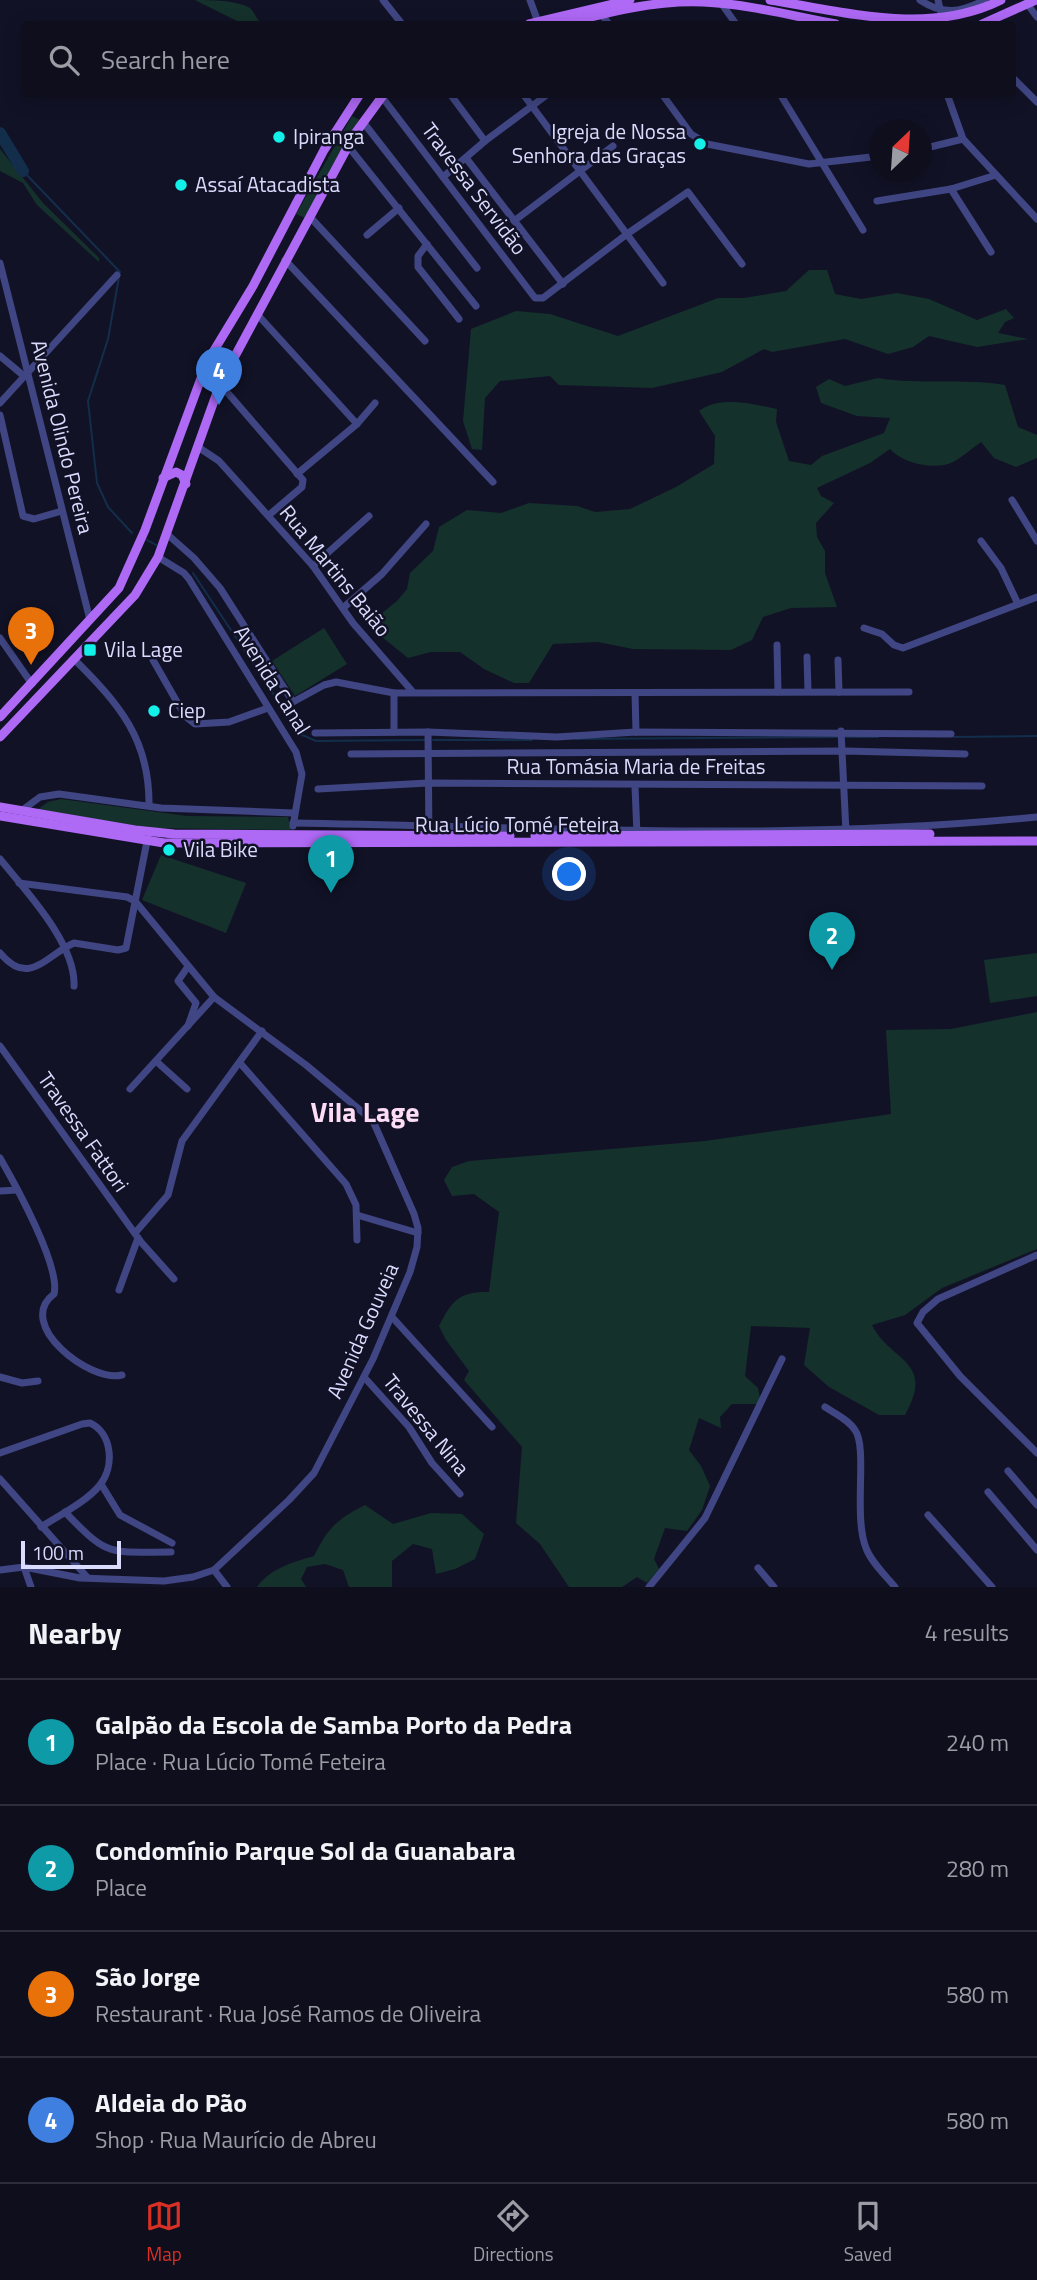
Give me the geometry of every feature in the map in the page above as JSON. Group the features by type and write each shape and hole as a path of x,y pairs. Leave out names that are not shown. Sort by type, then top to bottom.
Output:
{"main road":[{"path":"539,21 585,5 630,0"},
{"path":"770,0 831,5 892,18 947,19 983,9 1001,0"},
{"path":"575,21 669,1 761,5 824,21"},
{"path":"989,21 1032,2"},
{"path":"0,717 90,620 125,577 207,362 247,295 324,150 357,98"},
{"path":"0,737 135,595 158,557 220,384 348,146 381,98"},
{"path":"247,295 257,313"},
{"path":"236,311 243,308 257,313"},
{"path":"163,478 176,472 183,475 186,484"},
{"name":"Rua Lúcio Tomé Feteira","path":"0,807 148,836"},
{"name":"Rua Lúcio Tomé Feteira","path":"0,816 148,836 293,839 1037,835"},
{"name":"Rua Lúcio Tomé Feteira","path":"846,834 1037,841"}],"street":[{"path":"383,0 400,21"},
{"path":"530,0 533,21"},
{"path":"920,0 947,19"},
{"path":"938,0 939,11"},
{"path":"939,11 964,11 985,0"},
{"path":"1032,2 1037,17"},
{"path":"722,3 734,21"},
{"path":"601,14 607,21"},
{"path":"1016,80 1037,102"},
{"name":"Travessa Servidão","path":"384,98 538,299 563,284"},
{"path":"453,98 485,141"},
{"path":"526,98 663,283"},
{"path":"443,177 485,141 543,98"},
{"path":"665,98 699,142 799,163 869,157"},
{"path":"782,98 863,230"},
{"path":"948,98 963,139 1037,219"},
{"path":"363,122 477,268"},
{"path":"932,147 963,139"},
{"path":"348,146 476,306"},
{"path":"514,221 613,146"},
{"path":"466,158 563,284 627,234 688,192 742,264"},
{"path":"877,201 951,190 996,175"},
{"path":"951,190 991,253"},
{"path":"367,235 399,208"},
{"path":"311,218 425,341"},
{"path":"427,244 418,256 418,267 459,319"},
{"path":"285,260 493,482"},
{"name":"Avenida Olindo Pereira","path":"0,263 90,620"},
{"path":"0,403 117,275"},
{"path":"257,313 357,424"},
{"path":"0,356 26,374"},
{"path":"220,384 304,484 269,516"},
{"path":"297,474 357,424 375,403"},
{"path":"0,415 23,516 34,519 62,511"},
{"name":"Rua Martins Baião","path":"198,447 219,461 313,566 343,608 412,691"},
{"path":"1012,500 1037,541"},
{"path":"313,566 369,516"},
{"path":"343,608 382,574 426,524"},
{"name":"Avenida Canal","path":"167,534 194,558 220,588 290,699 296,702 324,685 336,682 394,693"},
{"path":"981,541 1000,568 1018,604"},
{"name":"Avenida Canal","path":"158,557 184,573 296,752 302,774 294,813 293,839"},
{"path":"184,573 194,558"},
{"path":"864,628 883,634 894,645 902,648 1037,597"},
{"path":"0,638 32,684"},
{"path":"777,645 778,692"},
{"path":"807,657 808,691"},
{"path":"74,659 133,728 146,759 149,806"},
{"path":"153,660 185,716 195,724 229,722 268,708"},
{"path":"838,660 839,692"},
{"path":"394,732 394,693 412,691 909,692"},
{"path":"635,693 636,732"},
{"path":"315,733 394,732 428,736 557,737 636,732 951,734"},
{"path":"842,734 845,748 846,834 1037,817"},
{"path":"428,736 429,839"},
{"path":"351,754 428,750 845,748 965,754"},
{"name":"Rua Tomásia Maria de Freitas","path":"318,789 428,783 982,786"},
{"path":"293,823 429,824 637,836 635,786"},
{"path":"20,811 40,797 59,794 149,806 294,813"},
{"path":"0,953 12,963 27,969 43,964 74,943 118,950 126,948 148,836"},
{"path":"0,859 66,947 74,966 74,986"},
{"path":"19,883 127,897 135,901"},
{"name":"Avenida Gouveia","path":"0,1570 24,1567 87,1577 164,1581 193,1577 214,1570 307,1483 364,1377 392,1317 410,1272 418,1233 414,1214 373,1121 358,1105 262,1031 214,998 135,901"},
{"path":"187,968 178,981 196,1003 188,1028"},
{"path":"130,1089 214,998"},
{"path":"119,1290 136,1235 164,1201 175,1174 182,1141 262,1031"},
{"name":"Travessa Fattori","path":"0,1046 136,1235 174,1279"},
{"path":"157,1062 187,1089"},
{"path":"240,1063 339,1173 353,1195 357,1215 357,1240"},
{"path":"0,1158 46,1254 55,1287 54,1294 45,1301 42,1309 45,1326 59,1346 82,1364 107,1377 122,1375"},
{"path":"0,1191 17,1189"},
{"path":"357,1215 418,1233"},
{"path":"1037,1255 938,1299 923,1312 918,1323 960,1376 1037,1453"},
{"path":"392,1317 492,1427"},
{"path":"649,1587 705,1518 782,1359"},
{"path":"0,1377 22,1383 38,1381"},
{"name":"Travessa Nina","path":"364,1377 409,1427 432,1463 460,1494"},
{"path":"825,1407 855,1429 858,1436 861,1451 858,1503 864,1542 866,1550 895,1587"},
{"path":"0,1453 82,1424 90,1423 104,1433 110,1447 101,1484 41,1527"},
{"path":"1008,1471 1037,1505"},
{"path":"0,1479 87,1577"},
{"path":"65,1512 103,1548 128,1552 172,1547 120,1515 113,1508 101,1484"},
{"path":"0,1492 15,1495"},
{"path":"988,1492 1037,1549"},
{"path":"928,1515 992,1587"},
{"path":"24,1567 31,1587"},
{"path":"758,1568 774,1587"},
{"path":"214,1570 227,1587"}],"green space":[{"path":"195,0 238,3 250,8 259,21 237,21"},
{"path":"352,116 360,120 308,219 296,214"},
{"path":"0,149 43,203 99,258 99,262 37,205 23,183 0,171"},
{"path":"809,270 827,270 835,294 861,299 897,293 929,299 977,320 1006,309 1014,318 1005,322 998,333 1028,339 977,347 929,336 913,347 888,354 845,339 772,352 764,349 722,372 652,388 559,385 550,376 500,381 485,398 482,450 472,449 463,421 471,329 516,311 550,314 618,336 718,298 744,298 786,291"},
{"path":"878,378 1005,385 1018,427 1037,435 1037,458 1016,467 994,458 981,442 953,462 928,466 910,462 890,449 870,463 817,488 821,496 834,503 816,523 817,537 825,551 825,573 837,607 791,608 763,617 752,640 731,650 633,649 598,642 553,644 529,683 514,683 484,669 460,652 431,652 408,658 366,624 370,611 381,614 407,589 410,573 433,551 439,527 467,510 501,513 529,503 577,506 595,512 630,509 676,487 714,464 715,436 699,411 716,403 737,402 777,409 776,422 789,461 811,465 822,456 884,433 890,418 857,416 821,403 816,387 829,379 845,386"},
{"path":"324,628 347,664 295,696 272,661"},
{"path":"61,799 187,816 288,817 291,830 147,828 38,809 48,802"},
{"path":"161,855 246,883 226,933 142,900"},
{"path":"1037,953 1037,996 990,1003 984,960"},
{"path":"1037,1012 1037,1249 942,1288 905,1315 872,1325 913,1372 913,1397 905,1415 879,1415 829,1387 804,1365 810,1328 751,1326 745,1376 758,1388 761,1404 732,1404 720,1417 721,1428 699,1418 689,1450 701,1466 710,1486 702,1510 687,1531 665,1528 654,1559 659,1569 647,1583 637,1577 622,1587 569,1587 540,1544 516,1523 522,1447 464,1380 469,1371 439,1326 448,1309 458,1299 489,1292 499,1212 474,1194 452,1196 444,1180 452,1167 469,1161 705,1141 891,1114 886,1030 951,1029"},
{"path":"365,1505 393,1524 431,1513 462,1514 484,1534 475,1559 455,1569 436,1574 432,1549 413,1544 392,1561 392,1587 349,1587 343,1570 325,1564 307,1567 301,1579 306,1587 257,1587 276,1570 314,1556 334,1525"}],"waterway":[{"path":"0,133 23,171"},
{"path":"23,171 120,272"},
{"path":"119,277 108,339 88,401 97,483 108,507 132,533"},
{"path":"147,540 156,545"},
{"path":"193,573 300,734 316,741 427,740"},
{"path":"954,737 1037,736"},
{"path":"576,739 840,737"},
{"path":"846,737 878,737"},
{"path":"433,740 532,740"}],"place":[{"name":"Ipiranga","path":"279,137"},
{"name":"Igreja de Nossa Senhora das Graças","path":"700,144"},
{"name":"Assaí Atacadista","path":"181,185"},
{"name":"Aldeia do Pão","path":"219,405"},
{"name":"Vila Lage","path":"90,650"},
{"name":"São Jorge","path":"31,665"},
{"name":"Ciep","path":"154,711"},
{"name":"Vila Bike","path":"169,850"},
{"name":"Galpão da Escola de Samba Porto da Pedra","path":"331,893"},
{"name":"Condomínio Parque Sol da Guanabara","path":"832,970"}],"district":[{"name":"Vila Lage","path":"365,1112"}]}
